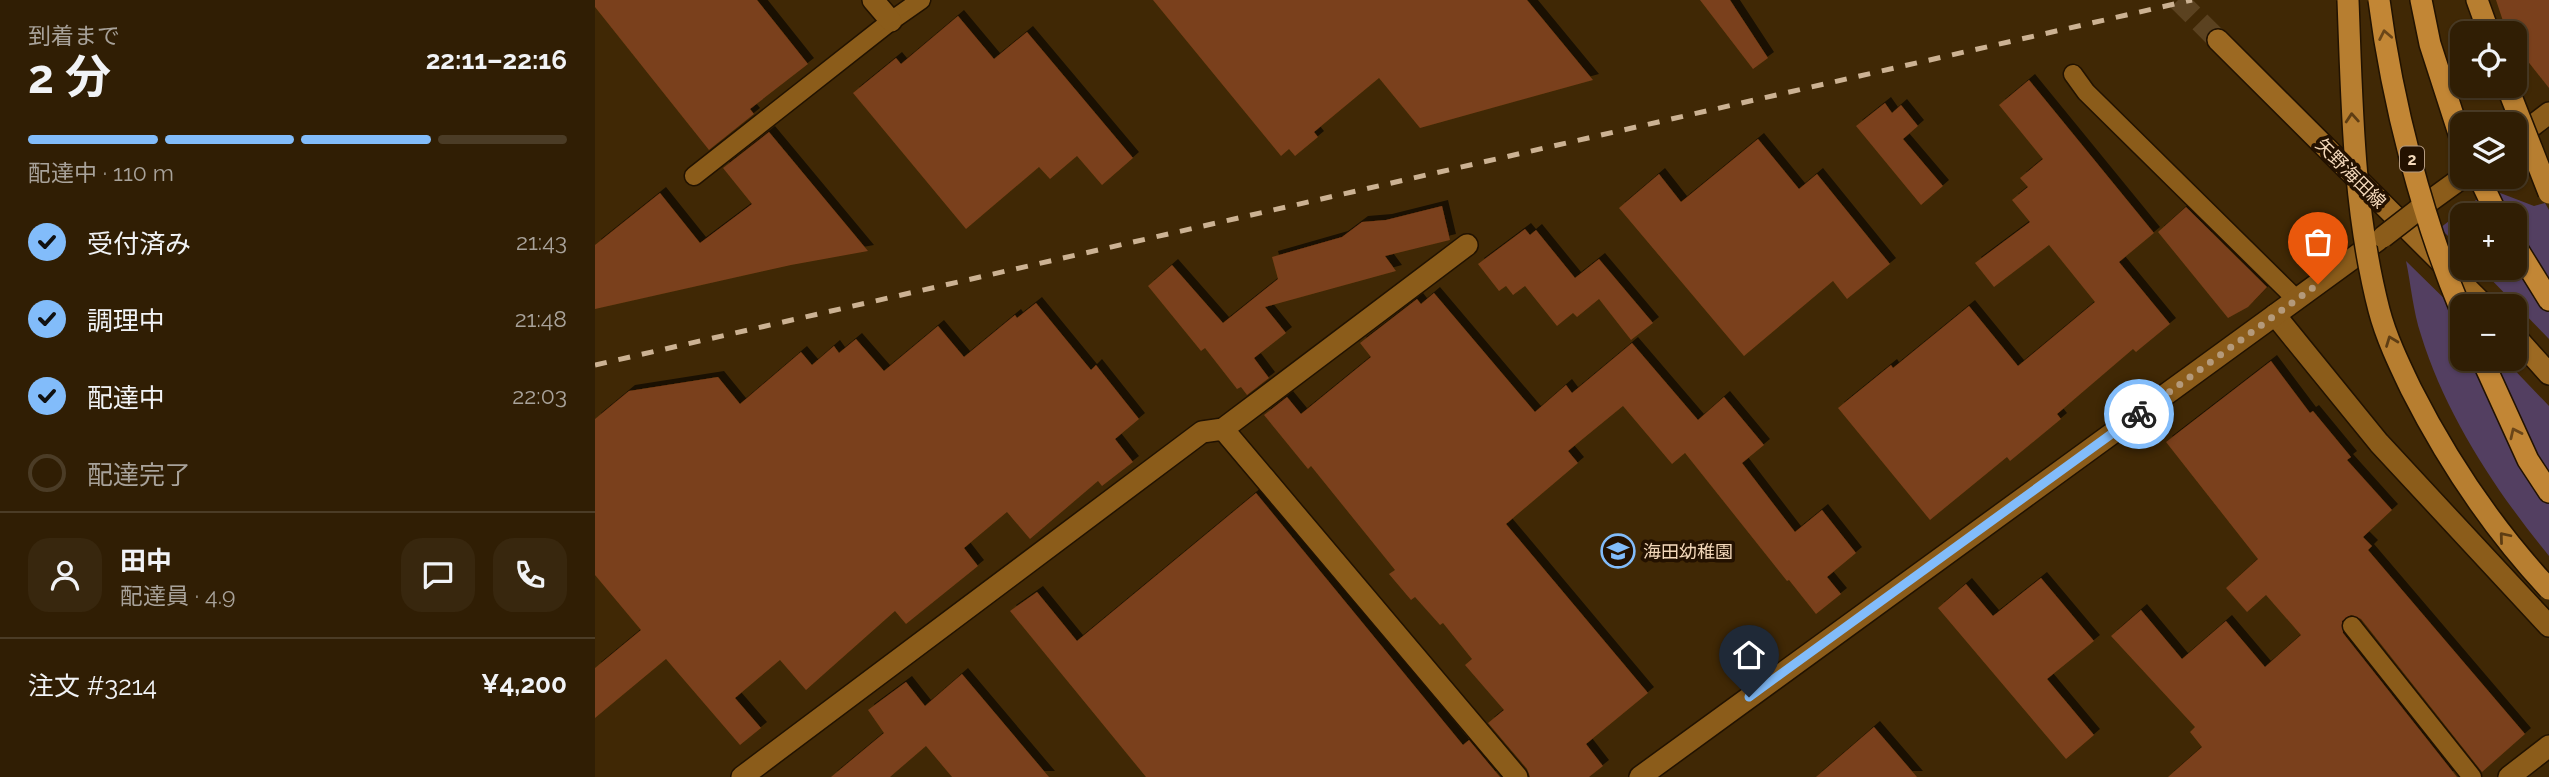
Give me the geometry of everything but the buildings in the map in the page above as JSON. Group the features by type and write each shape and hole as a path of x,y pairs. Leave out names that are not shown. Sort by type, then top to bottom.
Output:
{"highway":[{"path":"2348,0 2351,113 2358,195 2380,313 2400,365 2456,471 2494,525 2549,589"},
{"name":"2","path":"2379,0 2408,146 2455,294"},
{"path":"2421,0 2431,44 2452,112"},
{"path":"2477,0 2485,21"},
{"path":"2512,98 2549,193"},
{"path":"2527,265 2549,300"},
{"path":"2487,371 2528,460 2549,492"}],"main road":[{"name":"矢野海田線","path":"2218,40 2473,294"},
{"path":"2527,349 2549,374"}],"street":[{"path":"873,0 891,21"},
{"path":"2527,129 2549,113"},
{"path":"2527,152 2549,179"},
{"path":"1640,777 2450,186"},
{"path":"742,777 1202,432 1223,429 1467,245"},
{"path":"2275,314 2379,443 2549,626"},
{"path":"1223,429 1517,777"},
{"path":"2509,777 2549,746"}],"lane":[{"path":"694,176 921,0"},
{"path":"2073,74 2086,92 2296,299"},
{"path":"2352,626 2472,777"}],"shaded area":[{"path":"2495,191 2526,203 2472,203"},
{"path":"2527,203 2534,206 2545,203 2549,210 2549,339 2527,316 2527,294 2505,294 2492,280 2527,280"},
{"path":"2450,220 2450,238 2440,228"},
{"path":"2406,261 2450,304 2450,371 2515,371 2549,406 2549,556 2492,479 2459,423 2432,365 2414,307"}],"tunnel":[{"path":"2178,0 2218,40"}],"railway":[{"path":"595,365 2192,0"}],"way so far":[{"path":"2139,414 2318,284"}],"place":[{"name":"海田幼稚園","path":"1618,551"}],"route":[{"path":"1749,697 2139,414"}]}
